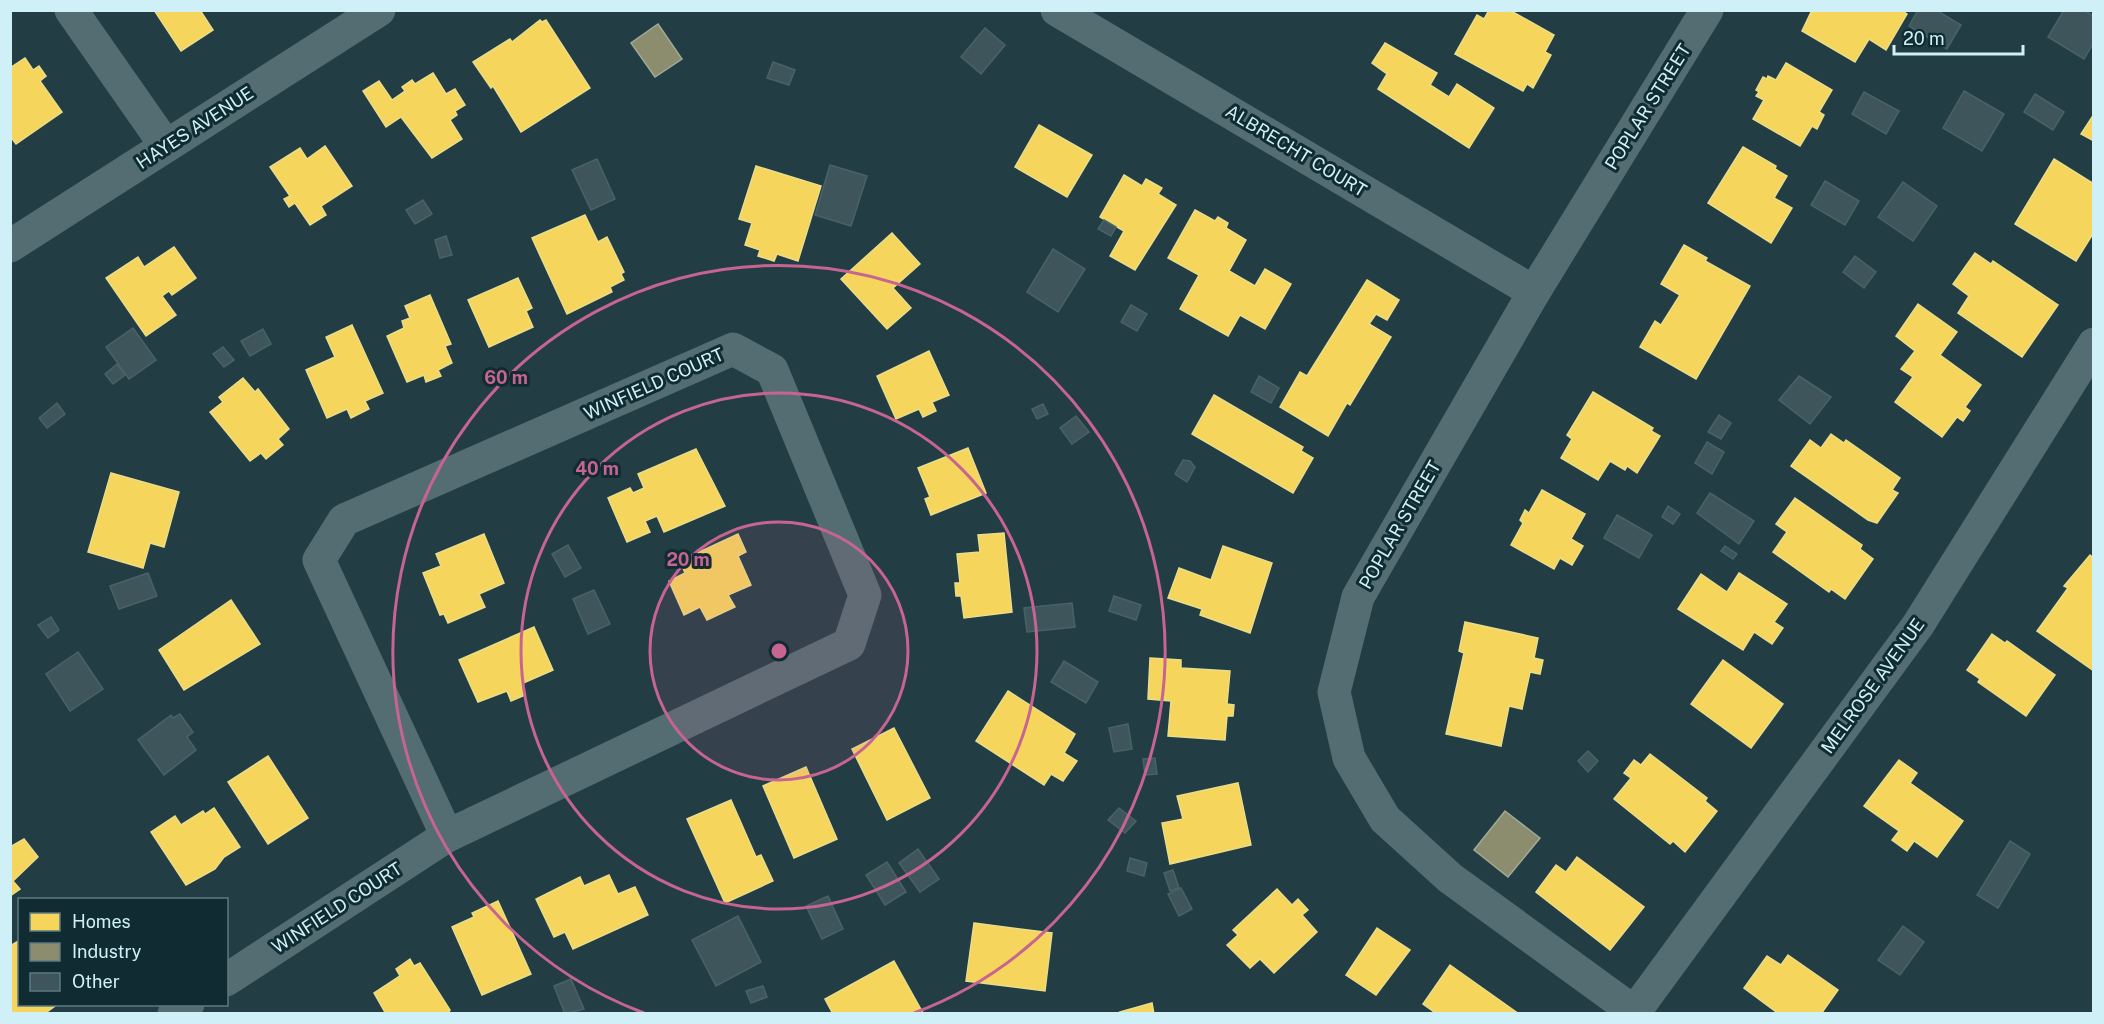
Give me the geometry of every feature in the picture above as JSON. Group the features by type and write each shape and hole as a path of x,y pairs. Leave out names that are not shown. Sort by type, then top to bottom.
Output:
{"street":[{"path":"71,10 166,146"},
{"name":"HAYES AVENUE","path":"10,246 379,10"},
{"name":"ALBRECHT COURT","path":"1057,10 1534,292"},
{"name":"POPLAR STREET","path":"1635,1013 1450,879 1385,819 1349,758 1334,692 1358,597 1534,292 1707,10"},
{"name":"MELROSE AVENUE","path":"1635,1013 1918,625 2094,344"},
{"name":"WINFIELD COURT","path":"228,979 447,836 849,644 865,595 772,370 733,349 344,520 319,560 447,836"}],"building: Homes":[{"path":"154,10 200,10 213,30 181,51"},
{"path":"1489,10 1513,12 1554,35 1545,52 1551,55 1533,88 1527,84 1523,91 1455,54 1477,15 1484,19"},
{"path":"1812,10 1901,10 1907,14 1886,50 1869,39 1855,62 1802,31"},
{"path":"540,20 542,22 546,20 590,88 521,132 493,86 491,88 473,62 510,39 512,42"},
{"path":"1385,43 1437,73 1430,85 1449,97 1457,84 1494,108 1469,148 1378,89 1387,74 1372,63"},
{"path":"25,58 33,70 39,66 46,76 40,81 62,112 16,144 10,136 10,68"},
{"path":"1786,63 1832,90 1819,112 1824,115 1817,129 1812,126 1800,146 1753,119 1764,100 1756,96 1759,92 1756,90 1763,77 1767,79 1768,76 1776,80"},
{"path":"433,73 446,94 455,89 465,105 455,111 457,115 450,120 462,139 432,158 401,117 386,127 363,91 379,81 392,100 405,91 402,87 412,80 415,84"},
{"path":"2094,114 2094,141 2081,134"},
{"path":"1039,125 1092,155 1067,197 1015,167"},
{"path":"325,146 352,186 321,206 326,215 310,225 295,203 289,207 284,199 290,196 270,167 300,148 307,159"},
{"path":"1743,147 1776,166 1775,169 1787,176 1774,198 1792,208 1771,243 1708,203"},
{"path":"2054,159 2094,184 2094,232 2076,261 2015,224"},
{"path":"756,166 821,186 798,261 777,254 774,261 758,256 760,250 745,245 752,223 739,219"},
{"path":"1124,175 1142,186 1146,179 1162,188 1158,194 1176,205 1135,270 1110,256 1124,231 1100,217"},
{"path":"1195,210 1215,221 1218,217 1228,223 1226,228 1246,240 1229,271 1255,286 1265,269 1291,284 1265,329 1240,315 1228,336 1180,309 1199,275 1168,258"},
{"path":"585,215 598,242 607,237 624,272 621,274 624,280 610,287 612,292 567,314 532,238"},
{"path":"892,233 920,264 893,288 911,308 887,329 841,279"},
{"path":"1684,245 1707,258 1705,261 1750,286 1696,379 1640,347 1655,321 1661,325 1680,295 1661,284"},
{"path":"174,247 196,278 172,295 169,291 162,296 176,315 146,336 106,278 138,257 144,267"},
{"path":"1975,253 1991,264 1993,261 2058,305 2022,357 1958,313 1969,296 1953,284"},
{"path":"518,278 532,308 526,311 533,327 489,347 468,300"},
{"path":"1367,280 1399,300 1387,320 1376,314 1369,324 1391,337 1350,405 1347,403 1328,436 1280,407 1300,372 1307,376"},
{"path":"430,295 451,344 445,346 452,363 438,370 441,376 426,382 424,375 407,382 387,336 404,328 402,321 410,318 405,306"},
{"path":"1918,304 1957,332 1940,355 1981,385 1965,407 1970,411 1963,421 1957,417 1942,437 1895,402 1913,377 1901,369 1915,351 1896,336"},
{"path":"352,325 383,393 365,401 369,409 351,418 347,409 327,418 306,370 335,357 326,337"},
{"path":"929,351 949,395 932,402 936,411 923,417 919,409 896,419 877,376"},
{"path":"243,378 255,392 258,389 289,429 278,439 283,445 266,459 261,453 250,461 210,412 223,402 219,397"},
{"path":"1593,392 1653,428 1651,431 1660,436 1637,473 1627,466 1625,470 1610,461 1598,480 1561,458 1572,439 1567,435"},
{"path":"1214,395 1303,447 1301,451 1313,458 1293,493 1192,434"},
{"path":"1831,434 1844,443 1846,440 1900,478 1892,490 1898,493 1877,523 1868,520 1791,466 1810,440 1821,448"},
{"path":"968,448 986,493 931,515 925,499 930,497 918,468"},
{"path":"696,449 725,506 664,532 657,516 645,521 650,532 627,542 608,498 630,488 633,493 644,488 638,474"},
{"path":"111,473 179,492 164,547 150,543 143,568 88,552"},
{"path":"1542,490 1585,514 1571,539 1583,546 1572,565 1560,558 1554,569 1511,545 1523,523 1520,520 1525,510 1529,513"},
{"path":"1795,498 1862,545 1860,549 1873,559 1845,599 1831,589 1829,592 1773,552 1787,532 1776,524"},
{"path":"1004,533 1012,612 964,618 961,596 956,596 955,583 960,583 957,554 980,552 978,535"},
{"path":"484,534 504,583 479,594 485,607 448,623 444,614 440,615 423,573 441,566 436,554"},
{"path":"738,534 746,552 738,556 751,585 728,595 735,607 707,620 700,607 684,615 669,581 685,573 680,561"},
{"path":"1223,546 1272,563 1250,633 1200,615 1202,609 1168,598 1179,568 1211,580"},
{"path":"2090,555 2094,558 2094,671 2037,631 2068,588 2064,586"},
{"path":"1739,573 1787,604 1774,622 1783,628 1772,644 1754,632 1743,650 1678,609 1701,574 1727,592"},
{"path":"231,600 260,644 184,690 159,650"},
{"path":"1465,622 1538,638 1534,658 1543,660 1540,674 1530,672 1522,709 1509,706 1501,746 1446,734 1464,653 1459,651"},
{"path":"534,627 553,670 521,684 525,695 511,701 507,691 478,702 459,660"},
{"path":"1992,634 2005,643 2007,641 2055,675 2026,716 1978,682 1980,679 1967,670"},
{"path":"1150,658 1181,660 1181,668 1230,671 1227,704 1234,705 1233,716 1227,716 1225,740 1168,736 1171,701 1148,699"},
{"path":"1723,660 1783,704 1751,748 1691,704"},
{"path":"1008,691 1075,734 1064,753 1077,761 1063,781 1051,774 1044,785 976,741"},
{"path":"894,728 930,798 887,820 852,749"},
{"path":"1650,754 1707,798 1705,801 1717,811 1685,852 1673,841 1670,844 1614,799 1631,778 1624,773 1634,760 1641,765"},
{"path":"268,756 308,818 268,844 228,782"},
{"path":"1899,760 1917,773 1910,783 1963,821 1937,857 1914,841 1907,851 1892,840 1899,831 1864,806"},
{"path":"806,767 837,839 794,858 763,786"},
{"path":"1238,783 1251,845 1170,864 1162,823 1183,819 1177,796"},
{"path":"731,800 756,857 761,855 773,881 725,903 687,819"},
{"path":"214,808 240,847 224,857 215,869 186,885 151,832 175,816 181,825 203,811 205,814"},
{"path":"24,839 38,857 13,881 20,889 10,896 10,847"},
{"path":"1577,857 1644,907 1610,950 1536,892 1556,865 1566,872"},
{"path":"609,875 618,894 635,887 648,915 573,949 565,932 554,937 536,899 580,877 584,886"},
{"path":"1277,889 1292,905 1298,899 1308,910 1302,915 1317,932 1274,973 1260,959 1250,968 1227,945 1238,935 1233,930"},
{"path":"498,901 531,974 482,995 452,927 474,917 472,913"},
{"path":"974,923 1052,933 1045,991 966,981"},
{"path":"1377,928 1410,950 1376,995 1346,975"},
{"path":"18,941 18,1006 55,1006 44,1014 10,1012 10,946"},
{"path":"1788,955 1838,990 1821,1014 1779,1014 1744,988 1767,956 1781,965"},
{"path":"410,959 414,966 420,963 450,1010 448,1014 386,1014 374,993 400,976 396,969"},
{"path":"894,961 923,1013 833,1014 825,999"},
{"path":"1450,965 1519,1014 1437,1014 1423,1004"},
{"path":"1152,1003 1154,1014 1116,1014 1120,1012"}],"building: Industry":[{"path":"658,24 682,59 655,77 631,43"},
{"path":"1505,811 1540,838 1508,877 1474,850"}],"building: Other":[{"path":"1918,10 1936,10 1961,25 1947,49 1909,26"},
{"path":"2064,10 2083,10 2094,16 2094,42 2084,59 2048,37"},
{"path":"985,28 1005,45 981,74 961,57"},
{"path":"773,62 795,70 789,85 767,78"},
{"path":"1964,91 2004,114 1982,151 1943,128"},
{"path":"1864,92 1899,111 1886,134 1852,114"},
{"path":"2035,94 2064,112 2053,130 2024,112"},
{"path":"597,159 615,199 591,210 572,170"},
{"path":"830,165 867,176 851,226 815,215"},
{"path":"1825,181 1859,201 1845,225 1811,205"},
{"path":"1903,182 1937,206 1913,241 1878,217"},
{"path":"423,200 432,214 415,224 406,210"},
{"path":"1104,220 1116,227 1111,236 1098,229"},
{"path":"446,236 452,255 440,258 435,240"},
{"path":"1053,249 1085,269 1058,312 1027,292"},
{"path":"1855,256 1876,272 1864,288 1843,272"},
{"path":"1131,305 1147,314 1137,331 1121,322"},
{"path":"133,328 156,360 129,379 106,347"},
{"path":"263,329 271,344 250,356 241,341"},
{"path":"223,347 234,360 224,367 213,354"},
{"path":"117,364 125,375 113,384 105,374"},
{"path":"1259,376 1279,388 1271,403 1251,392"},
{"path":"1799,376 1831,397 1810,424 1779,400"},
{"path":"57,403 65,414 47,428 39,418"},
{"path":"1043,404 1048,414 1037,419 1032,409"},
{"path":"1719,415 1731,423 1721,439 1708,432"},
{"path":"1076,416 1089,432 1072,444 1060,428"},
{"path":"1707,442 1724,452 1712,474 1695,463"},
{"path":"1183,460 1190,461 1195,467 1187,482 1175,474"},
{"path":"1710,493 1754,521 1739,544 1697,513"},
{"path":"1668,506 1680,514 1673,524 1662,517"},
{"path":"1617,515 1652,535 1639,558 1604,538"},
{"path":"568,545 581,568 565,577 552,554"},
{"path":"1725,546 1737,554 1733,559 1721,551"},
{"path":"148,573 157,596 119,609 110,586"},
{"path":"594,590 610,624 588,634 573,599"},
{"path":"1114,596 1141,605 1136,620 1109,611"},
{"path":"1072,603 1075,627 1027,632 1024,608"},
{"path":"51,617 59,630 48,638 38,625"},
{"path":"78,652 103,689 70,711 46,674"},
{"path":"1064,661 1098,682 1086,703 1051,682"},
{"path":"180,714 193,732 187,737 196,750 164,775 138,740 171,715 173,718"},
{"path":"1128,724 1132,749 1114,752 1109,728"},
{"path":"1588,751 1598,761 1588,772 1578,761"},
{"path":"1155,758 1157,774 1145,775 1143,759"},
{"path":"1119,808 1136,821 1125,833 1108,820"},
{"path":"2010,841 2030,854 1998,908 1977,895"},
{"path":"918,849 939,879 920,892 899,863"},
{"path":"1130,858 1147,863 1144,876 1127,871"},
{"path":"887,862 906,892 885,905 866,875"},
{"path":"1173,870 1179,888 1170,891 1164,873"},
{"path":"1181,888 1192,909 1179,916 1168,894"},
{"path":"828,896 843,929 822,939 806,906"},
{"path":"738,916 761,962 716,986 692,940"},
{"path":"1903,926 1924,942 1900,975 1878,960"},
{"path":"571,979 584,1009 565,1014 554,986"},
{"path":"763,986 767,997 751,1003 746,991"}]}
